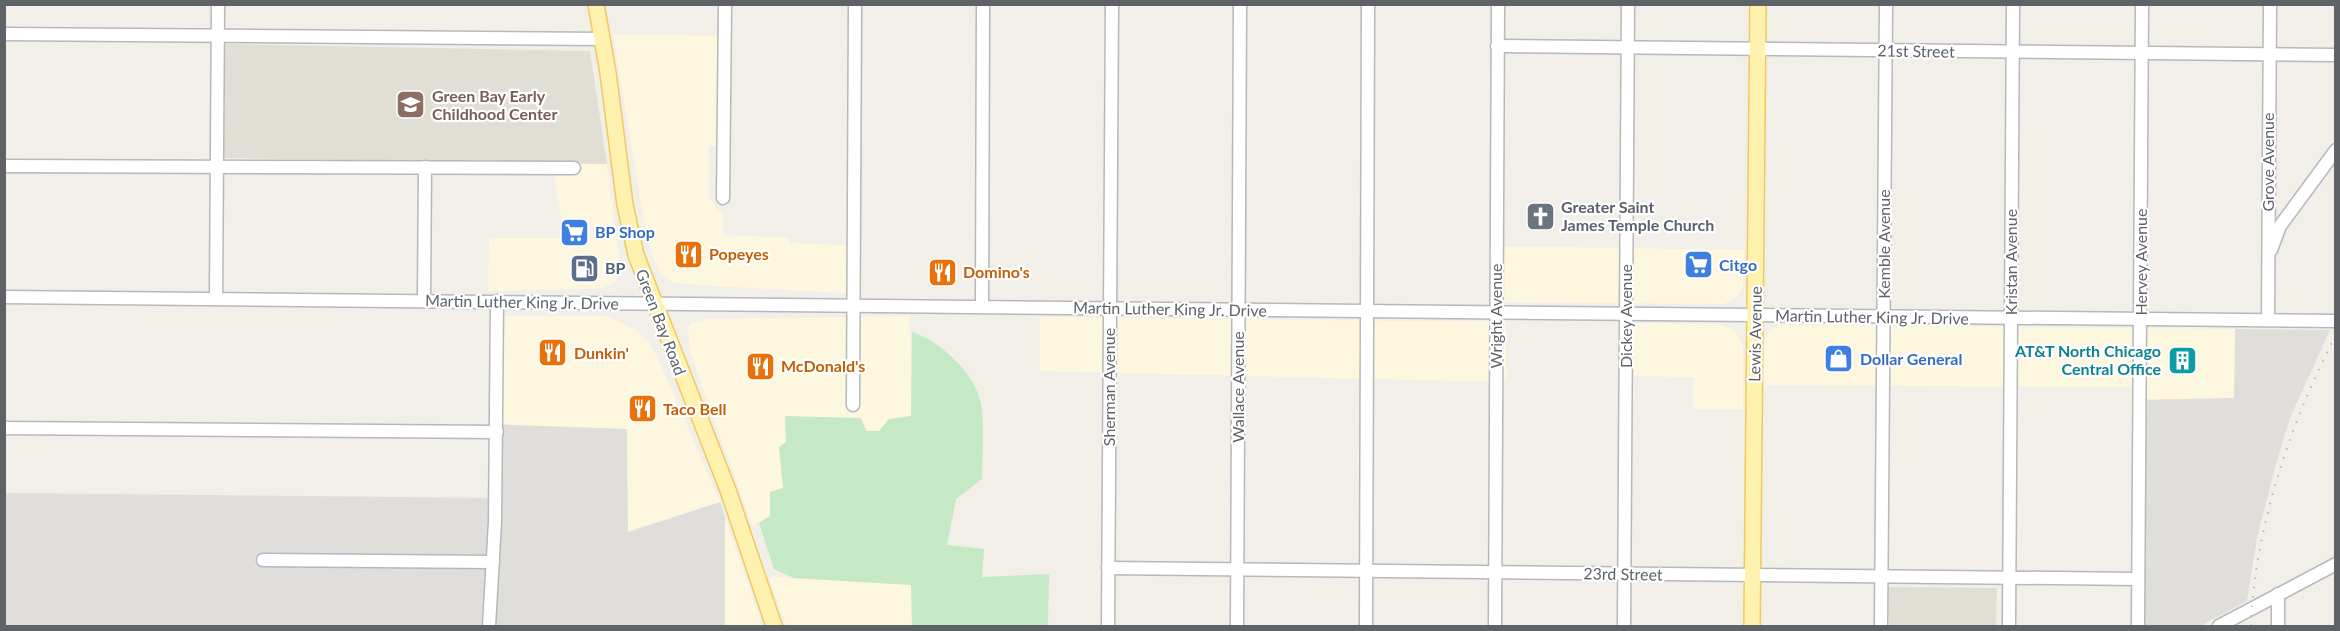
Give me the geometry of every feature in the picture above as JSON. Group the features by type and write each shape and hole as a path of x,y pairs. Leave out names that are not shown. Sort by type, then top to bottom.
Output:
{"main road":[{"name":"Green Bay Road","path":"596,4 603,39 625,205 636,255 728,490 774,627"},
{"name":"Lewis Avenue","path":"1752,627 1758,4"}],"street":[{"path":"216,299 218,4"},
{"path":"723,198 725,4"},
{"path":"853,405 855,4"},
{"path":"982,307 983,4"},
{"name":"Sherman Avenue","path":"1108,627 1112,4"},
{"name":"Wallace Avenue","path":"1236,627 1240,4"},
{"path":"1366,627 1368,4"},
{"name":"Wright Avenue","path":"1495,627 1498,4"},
{"name":"Dickey Avenue","path":"1624,627 1628,4"},
{"name":"Kemble Avenue","path":"1881,627 1886,4"},
{"name":"Kristan Avenue","path":"2009,627 2013,4"},
{"name":"Hervey Avenue","path":"2138,627 2142,4"},
{"name":"Grove Avenue","path":"2268,320 2270,4"},
{"path":"4,34 603,39"},
{"name":"21st Street","path":"1497,46 2336,55"},
{"path":"2268,259 2280,226 2336,150"},
{"path":"4,166 574,168"},
{"path":"424,300 425,167"},
{"name":"Martin Luther King Jr. Drive","path":"4,297 2336,321"},
{"path":"489,627 497,432 497,301"},
{"path":"4,428 497,432"},
{"path":"263,560 493,562"},
{"path":"2219,627 2336,564"},
{"name":"23rd Street","path":"1108,568 2138,579"},
{"path":"2278,594 2278,627"}],"shaded area":[{"path":"613,34 719,36 719,146 709,146 709,196 716,209 723,214 723,235 789,238 790,243 861,246 862,294 696,285 673,282 661,273 652,254 643,217"},
{"name":"Green Bay Early Childhood Center","path":"225,44 590,51 607,164 224,158"},
{"path":"552,164 607,164 620,266 617,280 604,288 488,291 489,238 565,238"},
{"path":"1489,246 1744,250 1743,288 1735,298 1724,304 1489,302"},
{"path":"489,316 606,316 636,330 649,343 658,359 720,502 627,532 490,424"},
{"path":"910,316 912,416 890,419 879,431 866,431 861,418 786,442 779,447 783,488 770,516 752,526 690,351 688,328 691,323 708,319"},
{"path":"1040,317 1506,322 1506,382 1040,371"},
{"path":"1617,323 1719,324 1735,330 1743,347 1743,409 1694,409 1694,377 1619,376"},
{"path":"1778,325 2235,329 2235,398 2135,400 2135,387 1763,385 1763,343 1769,332"},
{"path":"2235,329 2330,330 2290,418 2277,460 2257,538 2247,601 2200,626 2133,626 2135,400 2234,398"},
{"path":"490,424 627,429 628,532 720,502 725,517 725,626 5,626 5,493 490,498"},
{"path":"725,517 762,626 725,626"},
{"path":"769,577 911,585 912,626 786,626"},
{"path":"1888,587 1997,588 1996,626 1889,626"}],"green space":[{"path":"912,332 933,342 955,360 972,381 981,404 982,479 956,499 947,545 984,549 982,577 1049,574 1048,626 912,626 911,585 794,578 774,569 759,523 770,516 770,492 783,488 779,447 786,442 785,416 861,418 866,431 879,431 889,419 911,416"}],"railway":[{"path":"2251,626 2259,552 2278,476 2304,403 2336,335"}],"place":[{"name":"Green Bay Early Childhood Center","path":"411,105"},
{"name":"Greater Saint James Temple Church","path":"1540,216"},
{"name":"BP Shop","path":"574,232"},
{"name":"Popeyes","path":"688,254"},
{"name":"Citgo","path":"1698,265"},
{"name":"BP","path":"584,268"},
{"name":"Domino's","path":"942,272"},
{"name":"Dunkin'","path":"553,353"},
{"name":"Dollar General","path":"1839,359"},
{"name":"AT&T North Chicago Central Office","path":"2182,360"},
{"name":"McDonald's","path":"760,366"},
{"name":"Taco Bell","path":"642,409"}]}
